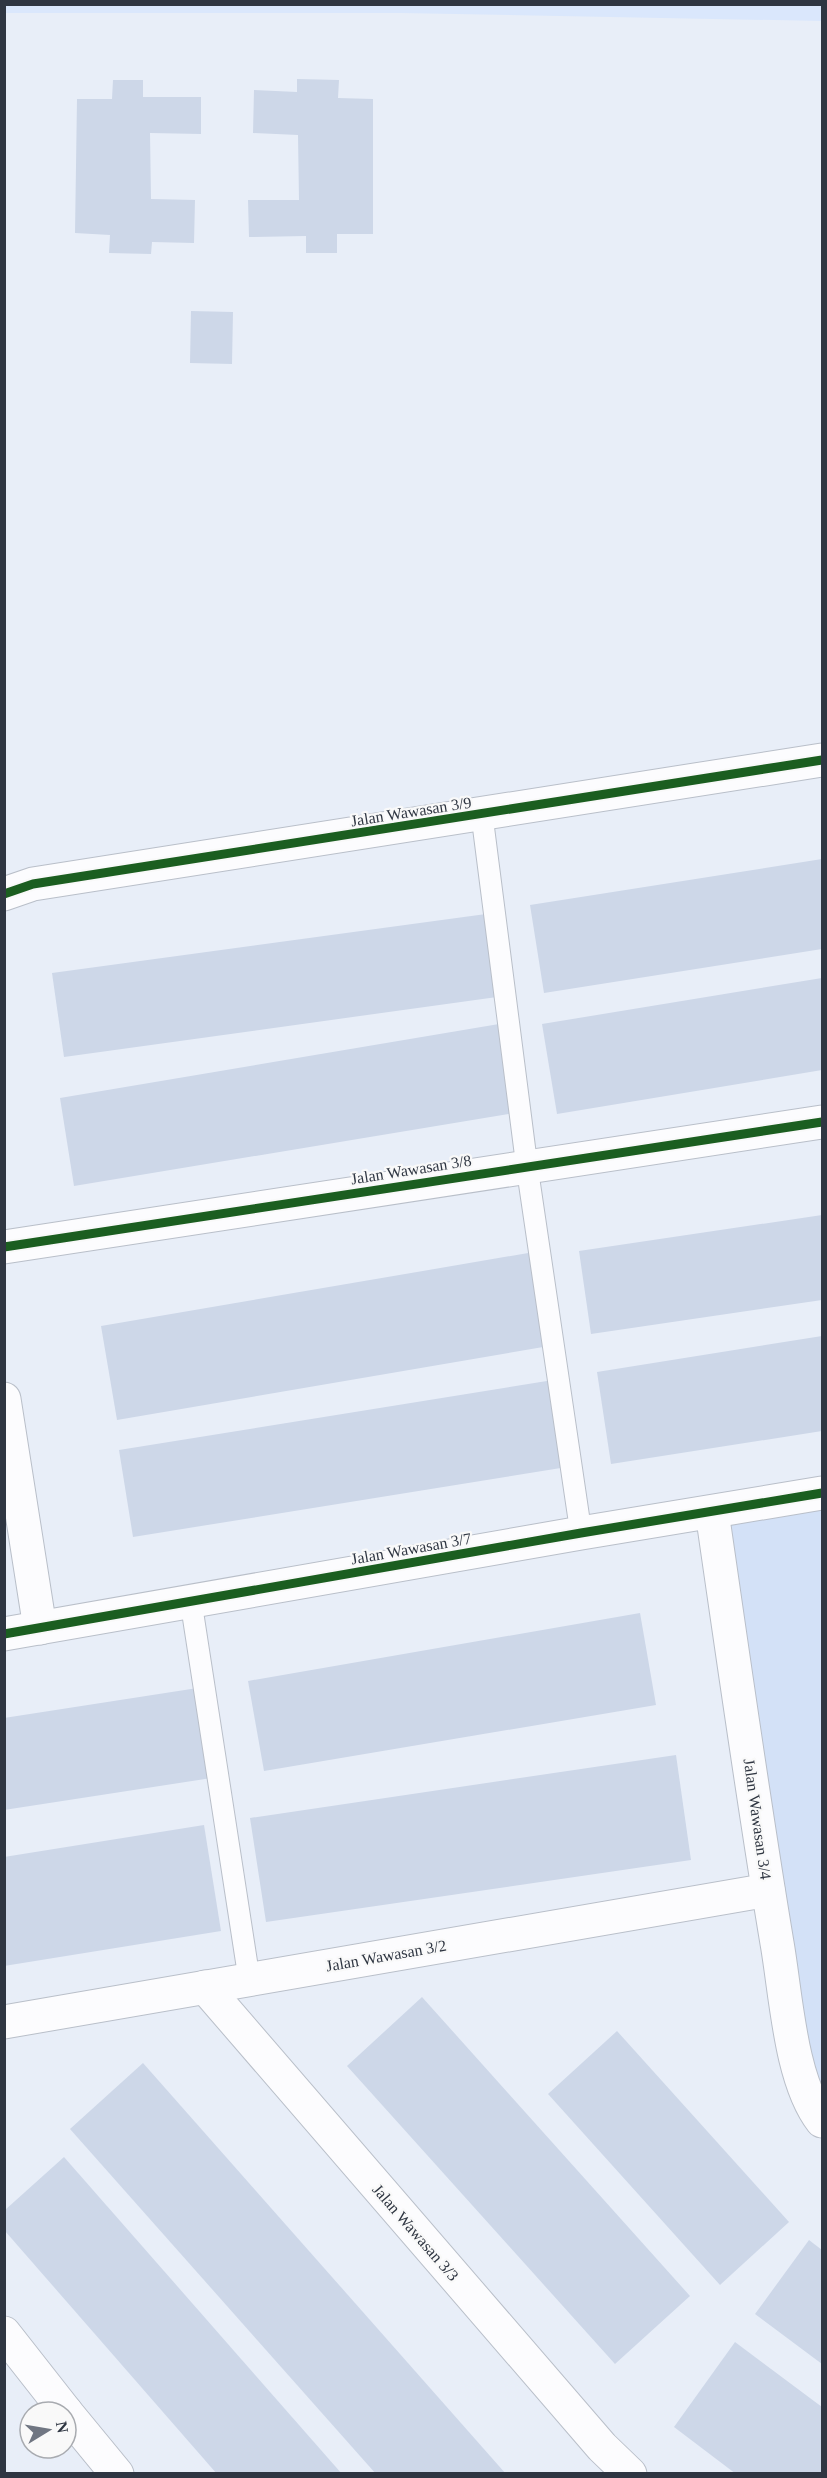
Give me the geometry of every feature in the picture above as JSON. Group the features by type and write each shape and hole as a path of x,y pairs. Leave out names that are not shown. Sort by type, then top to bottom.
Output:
{"street":[{"name":"Jalan Wawasan 3/9","path":"4,894 44,883 482,816 822,760"},
{"name":"Jalan Wawasan 3/8","path":"4,1247 822,1122"},
{"path":"4,1399 40,1628"},
{"name":"Jalan Wawasan 3/7","path":"4,1634 822,1493"},
{"name":"Jalan Wawasan 3/4","path":"712,1512 768,1890 797,2065 813,2108 822,2121"},
{"name":"Jalan Wawasan 3/2","path":"4,2022 768,1890"},
{"name":"Jalan Wawasan 3/3","path":"205,1987 602,2447 630,2474"},
{"path":"4,2333 57,2400"},
{"path":"78,2427 117,2474"}],"lane":[{"path":"482,816 527,1167 581,1533"},
{"path":"191,1602 249,1978"}],"shaded area":[{"path":"5,4 822,4 822,21 401,13 4,13"},
{"path":"822,1495 822,2121 712,1512"}],"building":[{"path":"297,79 339,80 338,98 373,99 373,234 337,234 337,253 306,253 306,236 249,237 248,200 299,200 298,135 253,133 254,90 297,92"},
{"path":"113,80 143,80 143,97 201,97 201,134 150,133 151,199 195,200 194,243 152,242 151,254 109,253 110,235 75,233 77,99 112,99"},
{"path":"191,311 233,312 232,364 190,363"},
{"path":"822,859 822,949 544,993 530,905"},
{"path":"486,914 497,997 64,1057 52,973"},
{"path":"822,978 822,1070 557,1114 542,1024"},
{"path":"499,1024 514,1113 74,1186 60,1098"},
{"path":"822,1215 822,1300 591,1334 579,1251"},
{"path":"534,1252 549,1346 117,1420 101,1326"},
{"path":"822,1336 822,1431 611,1464 597,1372"},
{"path":"553,1380 567,1467 133,1537 119,1450"},
{"path":"640,1613 656,1705 264,1771 248,1681"},
{"path":"204,1687 218,1777 4,1810 4,1718"},
{"path":"676,1755 691,1860 266,1922 250,1818"},
{"path":"204,1825 221,1931 4,1966 4,1857"},
{"path":"422,1997 690,2296 615,2364 347,2066"},
{"path":"617,2031 789,2222 720,2285 548,2094"},
{"path":"143,2063 506,2474 376,2474 70,2129"},
{"path":"64,2157 342,2474 217,2474 5,2231 5,2210"},
{"path":"809,2240 822,2250 822,2364 755,2314"},
{"path":"735,2342 822,2407 822,2474 736,2474 674,2427"}],"cycle path":[{"path":"4,894 33,884 822,760"},
{"path":"4,1247 822,1122"},
{"path":"4,1634 822,1493"}]}
